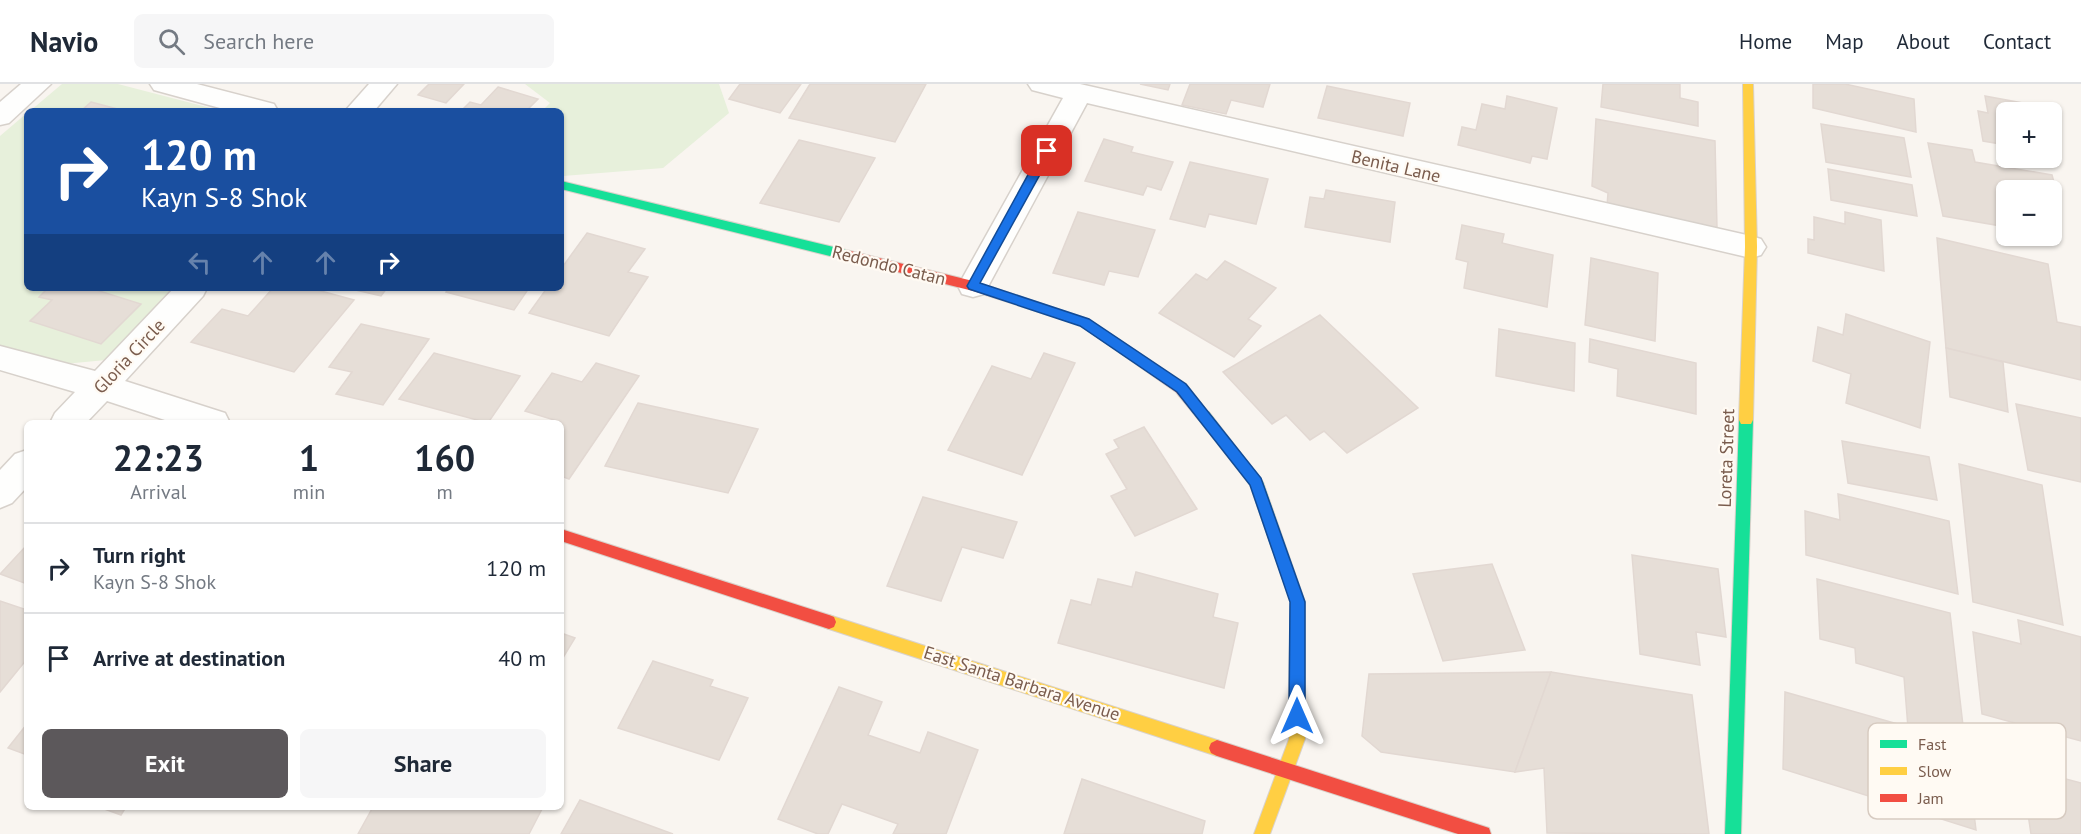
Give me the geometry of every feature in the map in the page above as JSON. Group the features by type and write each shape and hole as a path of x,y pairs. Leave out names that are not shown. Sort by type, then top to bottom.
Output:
{"street":[{"path":"0,116 38,84"},
{"path":"163,84 254,108"},
{"path":"361,108 384,84"},
{"name":"Benita Lane","path":"1041,84 1751,248"},
{"name":"Loreta Street","path":"1732,834 1751,248 1748,84"},
{"path":"973,286 1079,93"},
{"name":"Redondo Catan","path":"564,186 973,286 1084,322 1181,388 1256,482 1298,602 1297,739 1288,769 1262,834"},
{"name":"Gloria Circle","path":"69,420 189,291"},
{"path":"0,358 101,386 205,420"},
{"path":"0,493 24,467"},
{"name":"East Santa Barbara Avenue","path":"564,536 1483,834"}],"green space":[{"path":"62,84 118,84 210,108 34,108"},
{"path":"525,84 719,84 729,113 663,168 564,176 564,108 545,108 550,103"},
{"path":"24,116 24,291 172,291 106,360 64,364 0,345 0,136"}],"building":[{"path":"429,84 464,84 446,103 418,95"},
{"path":"740,84 801,84 780,113 729,99"},
{"path":"810,84 926,84 895,142 789,118"},
{"path":"1140,84 1170,84 1168,90"},
{"path":"1190,84 1270,84 1263,107 1231,100 1226,114 1182,105"},
{"path":"1603,84 1680,84 1680,98 1698,102 1698,126 1601,107"},
{"path":"1813,84 1845,84 1914,99 1916,132 1813,108"},
{"path":"1327,86 1410,103 1403,136 1318,118"},
{"path":"498,87 538,99 529,108 464,108 470,102 481,105"},
{"path":"1507,96 1557,108 1547,159 1532,156 1530,163 1458,145 1462,127 1476,130 1482,104 1505,109"},
{"path":"1985,96 2017,102 1996,102 1996,143 1983,141 1978,111 1988,113"},
{"path":"91,102 114,108 84,108"},
{"path":"1596,119 1715,141 1717,228 1607,206 1608,193 1592,186"},
{"path":"1821,124 1904,138 1911,177 1826,162"},
{"path":"1104,139 1133,147 1131,152 1173,162 1161,190 1147,186 1143,195 1085,181"},
{"path":"799,140 875,158 839,222 760,203"},
{"path":"1928,143 1972,150 1975,162 1996,166 1996,168 2011,168 2052,175 2053,180 1996,180 1996,225 1943,216"},
{"path":"1190,162 1268,179 1256,224 1209,214 1205,227 1170,219"},
{"path":"1828,169 1912,185 1917,216 1831,200"},
{"path":"1326,190 1395,202 1390,242 1305,227 1310,197 1324,199"},
{"path":"1078,212 1155,230 1138,277 1109,271 1104,285 1053,273"},
{"path":"1845,212 1881,220 1884,271 1808,253 1808,239 1814,240 1814,217 1845,224"},
{"path":"1462,225 1504,234 1502,243 1553,255 1547,307 1464,288 1468,262 1456,259"},
{"path":"587,233 645,249 628,272 648,277 609,336 529,313 545,291 564,291 564,265"},
{"path":"1937,238 2048,264 2057,322 2081,327 2081,380 1946,348"},
{"path":"1591,258 1658,273 1655,341 1585,325"},
{"path":"1225,261 1276,288 1248,319 1261,326 1234,357 1159,313 1196,274 1207,280"},
{"path":"45,291 100,291 141,304 101,344 30,321 52,300 39,297"},
{"path":"270,291 321,291 354,300 294,372 191,342 222,309 248,316"},
{"path":"360,291 385,291 381,296"},
{"path":"447,291 527,291 514,310"},
{"path":"1846,314 1930,342 1920,428 1846,403 1851,374 1813,361 1818,327 1843,335"},
{"path":"1320,315 1418,408 1347,453 1324,431 1310,440 1286,415 1272,424 1223,372"},
{"path":"361,324 429,339 383,405 336,394 352,372 329,367"},
{"path":"1499,329 1575,343 1574,391 1496,376"},
{"path":"1590,339 1696,363 1696,414 1617,396 1618,369 1589,362"},
{"path":"1946,348 2003,362 2008,412 1950,397"},
{"path":"434,353 520,376 490,420 477,420 399,399"},
{"path":"1044,353 1075,363 1022,475 948,450 992,366 1031,379"},
{"path":"596,363 639,376 569,479 564,477 564,420 554,420 525,411 552,373 582,382"},
{"path":"638,403 758,429 728,493 605,466"},
{"path":"2016,404 2081,418 2081,482 2028,470"},
{"path":"1144,427 1197,509 1135,536 1111,496 1127,489 1106,454 1119,448 1114,440"},
{"path":"1842,441 1929,457 1937,500 1848,483"},
{"path":"1959,464 2042,485 2063,625 1973,602"},
{"path":"1838,494 1949,521 1958,594 1806,555 1805,511 1840,520"},
{"path":"923,497 1017,522 1003,558 962,547 941,601 887,586"},
{"path":"24,548 24,583 0,574"},
{"path":"1632,555 1718,569 1726,637 1696,632 1700,665 1640,654"},
{"path":"1492,564 1525,650 1443,661 1413,574"},
{"path":"1136,572 1218,594 1213,617 1238,623 1224,688 1058,643 1071,600 1091,605 1098,579 1132,587"},
{"path":"1817,579 1950,613 1963,723 1908,723 1904,677 1856,663 1855,648 1820,639"},
{"path":"0,601 24,609 24,663 0,692"},
{"path":"2018,620 2081,637 2081,741 2066,737 2066,723 2015,723 1982,714 1973,632 2021,644"},
{"path":"564,634 575,638 564,656"},
{"path":"653,661 713,680 710,686 748,698 719,760 618,728"},
{"path":"1551,672 1515,772 1381,752 1362,736 1369,674"},
{"path":"1551,672 1692,695 1709,834 1547,833 1544,768 1515,772"},
{"path":"839,687 882,702 868,735 920,753 928,732 978,750 946,834 893,834 898,824 842,804 828,834 818,834 778,819"},
{"path":"1785,692 1894,723 1868,723 1868,796 1783,769"},
{"path":"24,728 24,754 8,748"},
{"path":"1082,779 1205,821 1202,834 1064,834"},
{"path":"2066,779 2081,783 2081,834 2031,834 2029,819 2066,819"},
{"path":"580,800 673,834 561,834"},
{"path":"107,810 124,810 121,815"},
{"path":"371,810 541,810 529,834 358,834"},
{"path":"1941,819 1975,819 1976,830"}],"traffic: fast":[{"path":"564,186 846,255"},
{"path":"1204,416 1256,482 1298,602 1297,683"},
{"path":"1733,834 1746,420"}],"traffic: slow":[{"path":"1746,420 1751,247 1748,84"},
{"path":"829,622 1217,748"},
{"path":"1262,834 1297,739 1297,683"}],"traffic: jam":[{"path":"846,255 973,286 1084,322 1181,388 1204,416"},
{"path":"564,536 829,622"},
{"path":"1217,748 1483,834"}],"route":[{"path":"1047,151 973,286 1084,322 1181,388 1256,482 1298,602 1297,716"}]}
